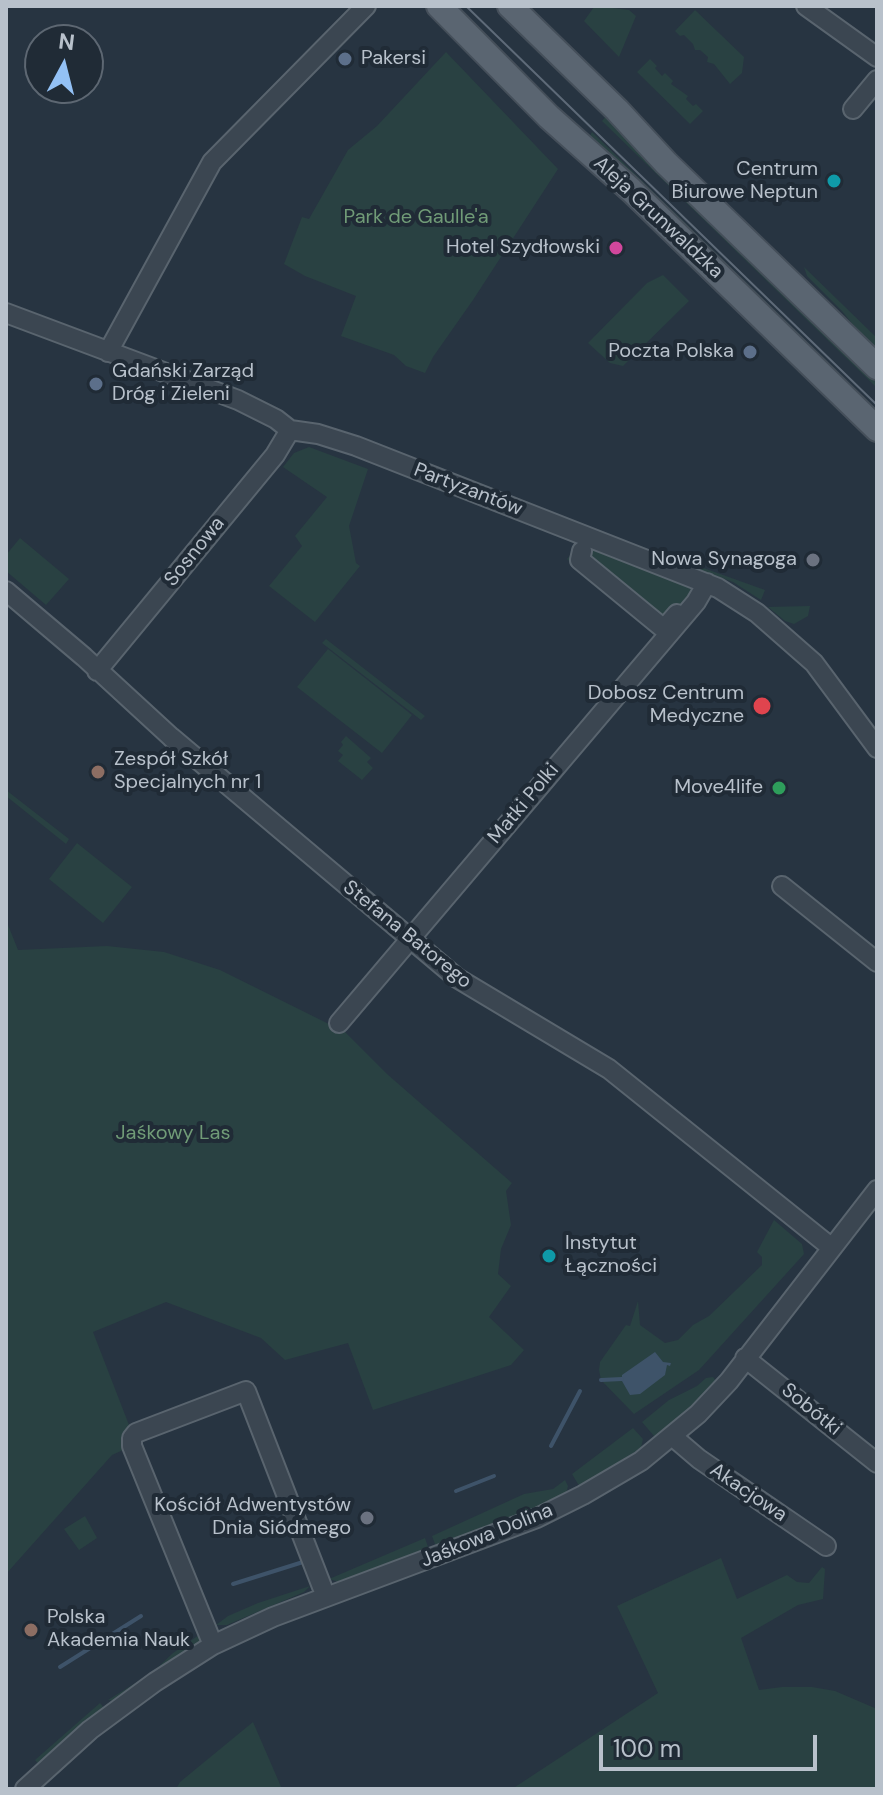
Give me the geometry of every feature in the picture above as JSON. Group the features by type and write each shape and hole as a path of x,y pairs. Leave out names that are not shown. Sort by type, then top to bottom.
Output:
{"main road":[{"name":"Aleja Grunwaldzka","path":"439,6 549,117 631,190 877,429"},
{"path":"510,6 617,110 666,163 877,367"}],"street":[{"path":"108,352 212,162 366,6"},
{"path":"806,6 877,57"},
{"path":"853,109 877,80"},
{"name":"Partyzantów","path":"6,313 238,400 276,419 290,430 346,443 707,583 750,608 814,663 877,748"},
{"name":"Sosnowa","path":"97,671 275,455 290,430"},
{"path":"582,551 580,560 664,629 690,598"},
{"name":"Matki Polki","path":"339,1023 696,602 707,583"},
{"name":"Stefana Batorego","path":"6,591 409,939 478,992 609,1069 832,1248"},
{"path":"782,886 877,962"},
{"name":"Jaśkowa Dolina","path":"25,1789 90,1730 165,1675 213,1645 273,1617 537,1518 614,1478 672,1436 729,1381 877,1190"},
{"name":"Sobótki","path":"745,1358 877,1463"},
{"path":"213,1645 132,1446 136,1433 246,1391 326,1597"},
{"name":"Akacjowa","path":"672,1436 699,1459 826,1546"}],"green space":[{"path":"597,6 629,10 636,16 619,57 584,21"},
{"path":"695,10 744,57 742,73 730,84 714,64 707,62 708,57 695,50 684,35 680,36 675,31"},
{"name":"Park de Gaulle'a","path":"446,52 558,169 425,373 406,366 394,355 341,336 356,296 305,276 284,264 302,217 309,219 348,150 377,126"},
{"path":"650,59 662,76 665,73 673,81 671,84 688,96 686,99 693,106 696,104 703,111 690,124 637,72"},
{"path":"608,114 778,288 877,382 877,388 602,121"},
{"path":"592,132 877,410 877,414 588,139"},
{"path":"804,267 877,338 875,352 842,311 807,276"},
{"path":"663,275 689,301 623,366 610,363 588,343 647,283"},
{"path":"309,447 368,469 349,526 356,563 360,566 315,622 269,586 302,546 295,536 327,497 283,467 294,453"},
{"path":"20,538 69,579 46,605 6,571 6,555"},
{"path":"581,543 687,585 691,590 689,597 657,635 567,559"},
{"path":"653,550 765,590 761,600 733,582 652,553"},
{"path":"810,606 808,616 794,624 785,621 768,607"},
{"path":"326,639 425,716 421,720 322,643"},
{"path":"328,649 412,715 382,753 297,687"},
{"path":"346,736 371,758 367,762 373,768 362,780 338,761 343,755 338,751"},
{"path":"6,790 69,839 66,844 6,796"},
{"path":"77,843 132,887 103,923 49,879"},
{"name":"Jaśkowy Las","path":"6,920 18,950 107,946 164,952 220,970 345,1032 387,1074 512,1183 506,1191 511,1225 501,1249 498,1274 511,1286 489,1317 524,1350 511,1365 373,1410 348,1343 285,1360 261,1338 166,1302 93,1332 129,1425 123,1434 125,1449 112,1455 6,1574"},
{"path":"774,1220 802,1244 804,1254 699,1370 634,1414 601,1380 599,1370 600,1362 626,1325 630,1326 638,1301 640,1325 665,1343 678,1340 693,1325 709,1316 762,1265 762,1257 757,1252"},
{"path":"713,1377 716,1381 658,1437 642,1422 669,1400"},
{"path":"633,1428 643,1439 641,1448 582,1486 578,1484 572,1474"},
{"path":"565,1480 568,1486 566,1494 440,1547 435,1544 432,1536 524,1494 553,1489"},
{"path":"85,1516 97,1538 79,1550 64,1529"},
{"path":"425,1538 428,1547 425,1552 339,1582 329,1579"},
{"path":"721,1558 737,1599 787,1575 797,1582 809,1583 822,1567 825,1569 823,1599 798,1605 741,1638 759,1690 812,1687 835,1691 877,1709 877,1789 512,1789 658,1693 617,1606"},
{"path":"310,1586 304,1592 227,1625 216,1625 228,1616 258,1603"},
{"path":"202,1633 200,1643 116,1701 108,1700 153,1672 173,1653"},
{"path":"100,1703 105,1709 40,1766 35,1760"},
{"path":"253,1722 282,1789 176,1789 180,1782"}],"water":[{"path":"655,1352 663,1362 671,1363 667,1365 665,1375 640,1394 630,1395 622,1375"}],"waterway":[{"path":"601,1380 622,1379"},
{"path":"551,1446 580,1391"},
{"path":"456,1491 494,1476"},
{"path":"233,1584 303,1562"},
{"path":"60,1667 141,1616"}],"tram line":[{"path":"466,6 877,405"}],"place":[{"name":"Pakersi","path":"345,59"},
{"name":"Centrum Biurowe Neptun","path":"834,181"},
{"name":"Hotel Szydłowski","path":"616,248"},
{"name":"Poczta Polska","path":"750,352"},
{"name":"Gdański Zarząd Dróg i Zieleni","path":"96,384"},
{"name":"Nowa Synagoga","path":"813,560"},
{"name":"Dobosz Centrum Medyczne","path":"762,706"},
{"name":"Zespół Szkół Specjalnych nr 1","path":"98,772"},
{"name":"Move4life","path":"779,788"},
{"name":"Instytut Łączności","path":"549,1256"},
{"name":"Kościół Adwentystów Dnia Siódmego","path":"367,1518"},
{"name":"Polska Akademia Nauk","path":"31,1630"}]}
